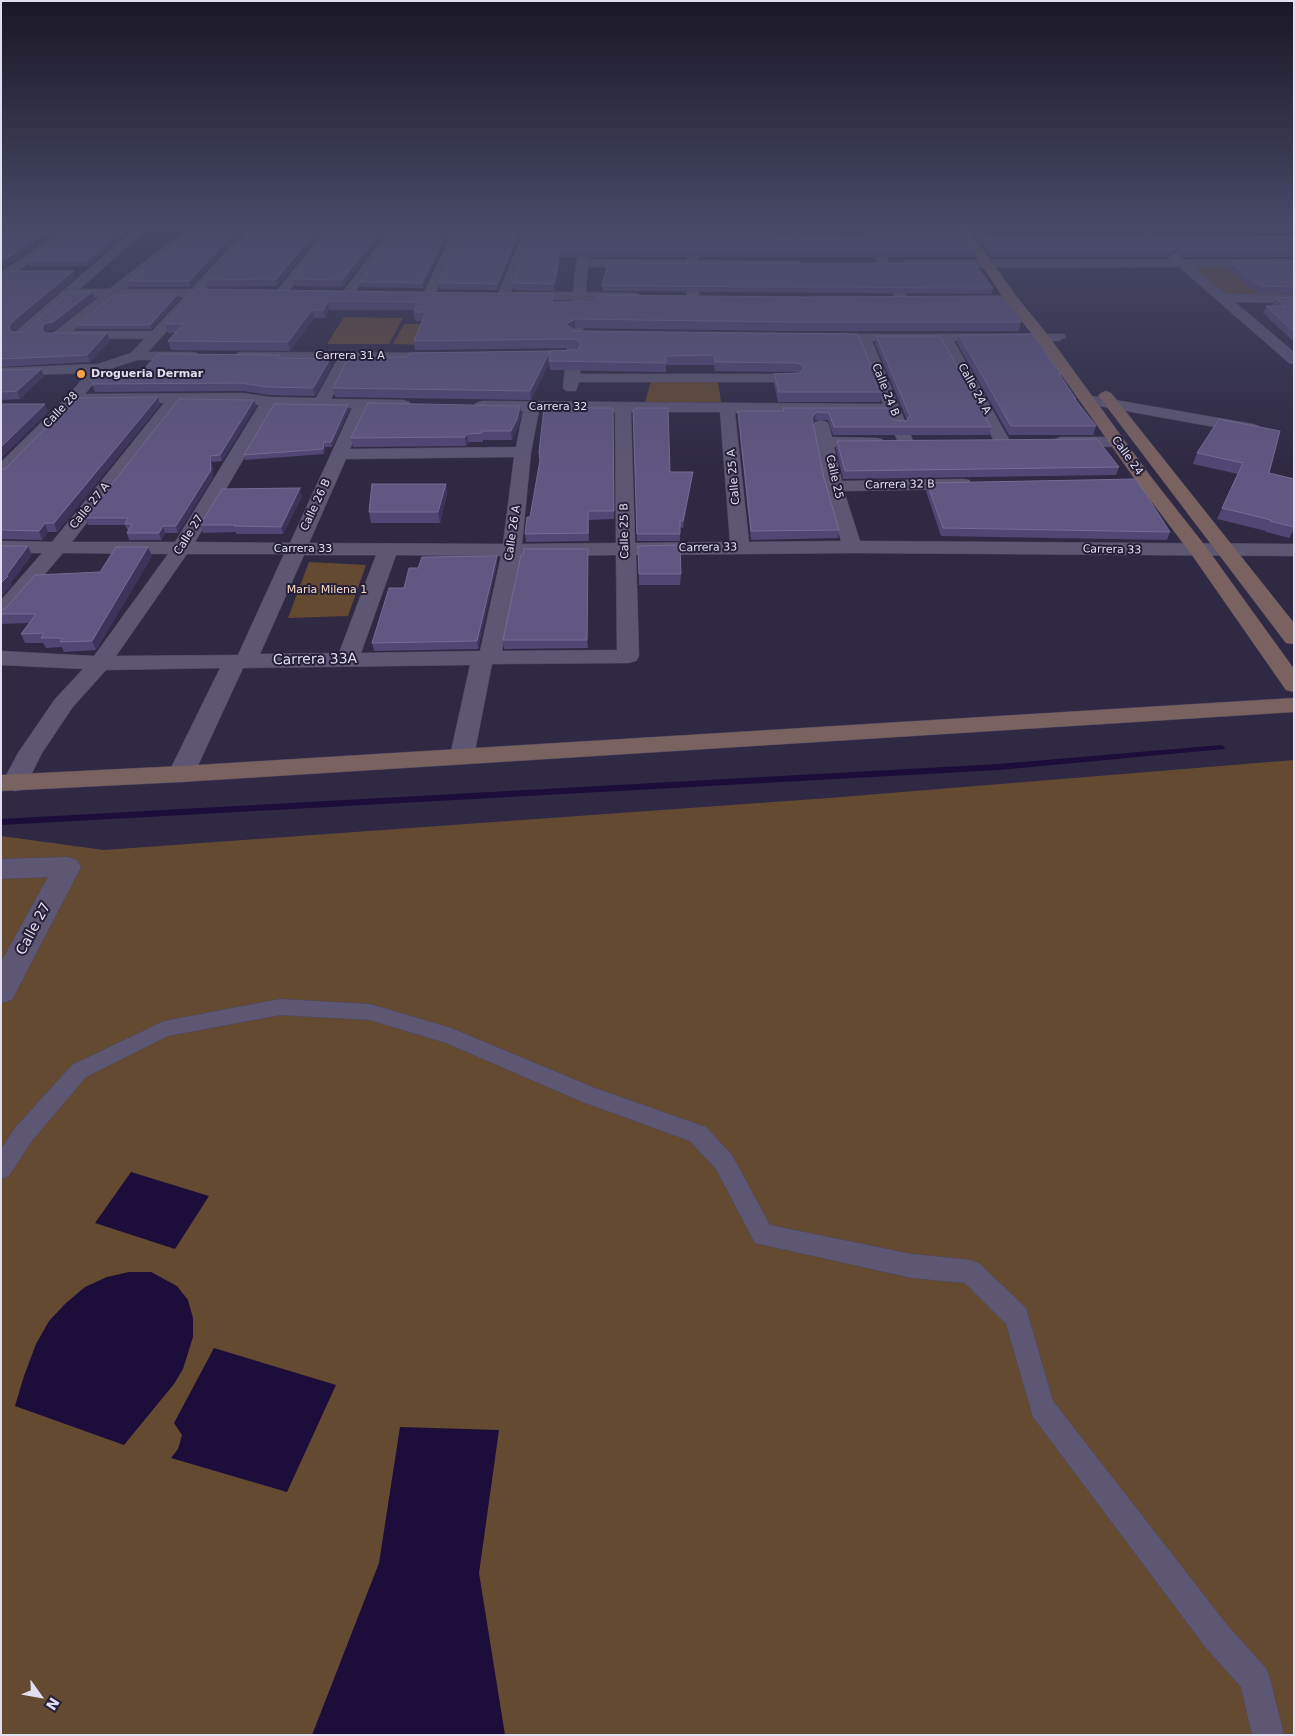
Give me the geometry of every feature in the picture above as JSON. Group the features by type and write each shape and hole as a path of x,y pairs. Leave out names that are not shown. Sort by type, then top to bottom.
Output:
{"street":[{"path":"51,307 15,335 155,335"},
{"path":"49,335 92,307"},
{"path":"132,358 181,307"},
{"path":"568,407 573,378 568,354 580,334 579,307"},
{"name":"Calle 24","path":"1018,307 1042,337 1145,481 1286,667 1294,685"},
{"path":"1038,307 1082,366"},
{"path":"1232,307 1294,360"},
{"path":"812,332 863,337 1059,337"},
{"name":"Calle 24 B","path":"863,337 906,443"},
{"name":"Calle 24 A","path":"945,337 1002,441"},
{"path":"1267,337 1285,337"},
{"path":"1,372 99,368 132,358 203,356"},
{"name":"Carrera 31 A","path":"232,356 455,356"},
{"path":"321,404 346,357"},
{"name":"Calle 25","path":"790,362 794,378 807,408 826,442 834,486 852,547"},
{"name":"Calle 28","path":"1,472 32,442 99,368"},
{"path":"573,378 794,378"},
{"name":"Calle 24","path":"1094,381 1294,638"},
{"path":"47,406 69,402 176,398 243,398 269,402 422,405"},
{"name":"Calle 27 A","path":"1,613 57,548 176,398"},
{"path":"1087,400 1257,430"},
{"name":"Calle 27","path":"8,783 63,704 100,663 181,549 269,402"},
{"name":"Calle 26 B","path":"181,774 240,661 295,549 362,404"},
{"name":"Carrera 32","path":"472,406 893,409"},
{"name":"Calle 26 A","path":"462,756 512,550 523,452 532,407"},
{"name":"Calle 25 B","path":"623,407 628,656"},
{"name":"Calle 25 A","path":"727,407 740,547"},
{"path":"9,442 32,442"},
{"path":"826,442 925,442"},
{"path":"983,442 1022,442"},
{"path":"1041,442 1117,442"},
{"path":"339,454 523,452"},
{"path":"1126,481 1145,481"},
{"name":"Carrera 32 B","path":"834,486 980,484"},
{"name":"Carrera 33","path":"1,547 388,550 626,550 852,547 1228,552 1294,550"},
{"path":"348,658 388,550"},
{"name":"Carrera 33A","path":"1,658 100,663 348,658 628,656"},
{"path":"8,783 1294,705"},
{"name":"Calle 27","path":"1,869 67,867 1,991"}],"lane":[{"path":"1,1169 23,1135 79,1071 164,1029 280,1007 370,1012 451,1036 588,1095 698,1134 724,1162 764,1234 912,1266 971,1272 1017,1317 1042,1408 1217,1637 1255,1680 1268,1735"}],"green space":[{"path":"344,317 403,318 389,344 327,344"},
{"path":"404,324 425,324 428,345 393,344"},
{"path":"651,381 718,381 721,402 645,402"},
{"name":"Maria Milena 1","path":"309,562 366,565 348,616 288,618"},
{"path":"1294,760 1294,1735 1,1735 1,836 104,850 829,798"}],"shaded area":[{"path":"131,1172 209,1196 175,1249 95,1223"},
{"path":"129,1272 151,1272 177,1286 188,1300 193,1318 193,1337 183,1369 174,1384 124,1445 15,1406 36,1344 49,1321 85,1287 107,1277"},
{"path":"214,1348 336,1385 287,1492 171,1458 178,1449 182,1435 174,1423"},
{"path":"400,1427 499,1430 479,1573 505,1735 312,1735 379,1563"}],"building":[{"path":"1,307 30,307 11,323 9,327 11,332 23,332 52,307 72,307 53,322 44,324 42,329 45,333 107,333 87,355 1,359"},
{"path":"99,307 166,307 150,325 77,325"},
{"path":"180,307 325,307 323,310 312,310 288,342 168,341 183,324 165,324"},
{"path":"416,307 1009,307 1021,322 786,322 575,319 566,324 575,331 858,334 882,392 779,392 774,374 800,373 804,368 800,364 715,362 714,355 666,356 666,363 549,361 550,351 578,350 581,344 578,340 573,339 414,341 426,312 414,312"},
{"path":"1267,307 1294,307 1294,332"},
{"path":"1032,334 1061,374 1059,374 1076,399 1074,398 1096,426 1011,426 959,335"},
{"path":"876,336 940,336 991,427 834,427 829,413 816,412 812,418 824,478 839,530 751,531 738,411 784,411 783,408 887,408 893,420 906,421 910,416"},
{"path":"550,351 530,391 333,388 348,358 407,357 409,353"},
{"path":"158,354 280,355 277,358 330,359 313,388 267,387 241,383 92,384 104,371 142,371"},
{"path":"41,369 17,391 1,392 1,370"},
{"path":"158,397 54,523 45,523 39,531 1,530 1,469 5,469 70,403 74,403 79,398"},
{"path":"179,399 254,400 220,455 210,456 211,470 176,526 163,526 159,533 127,533 132,524 125,524 128,518 85,518"},
{"path":"368,403 520,406 517,419 511,431 482,431 482,433 467,434 465,437 351,438"},
{"path":"1,404 45,404 1,447"},
{"path":"274,404 348,405 331,442 324,442 323,449 244,455"},
{"path":"544,408 613,408 614,511 588,511 588,533 525,534 527,517 530,517 540,460 539,452"},
{"path":"636,408 668,408 670,472 693,472 683,521 680,521 680,534 637,534 633,410"},
{"path":"1219,419 1280,431 1269,473 1294,479 1294,527 1222,508 1243,463 1197,453"},
{"path":"1097,439 1119,467 845,471 837,441"},
{"path":"1136,479 1170,532 943,528 927,483"},
{"path":"372,484 446,484 438,512 369,512"},
{"path":"300,488 281,527 200,525 222,489"},
{"path":"680,545 681,574 639,574 638,546"},
{"path":"1,546 28,546 6,576 8,576 1,583"},
{"path":"116,547 148,547 92,641 60,642 63,638 41,638 44,633 21,634 36,614 1,614 1,610 5,609 35,575 100,572"},
{"path":"524,549 588,549 587,640 503,640 521,555 523,555"},
{"path":"497,556 477,641 372,643 389,588 404,588 409,568 418,568 422,557"}],"waterway":[{"path":"1,822 999,767 1221,747"}],"place":[{"name":"Drogueria Dermar","path":"81,374"}]}
